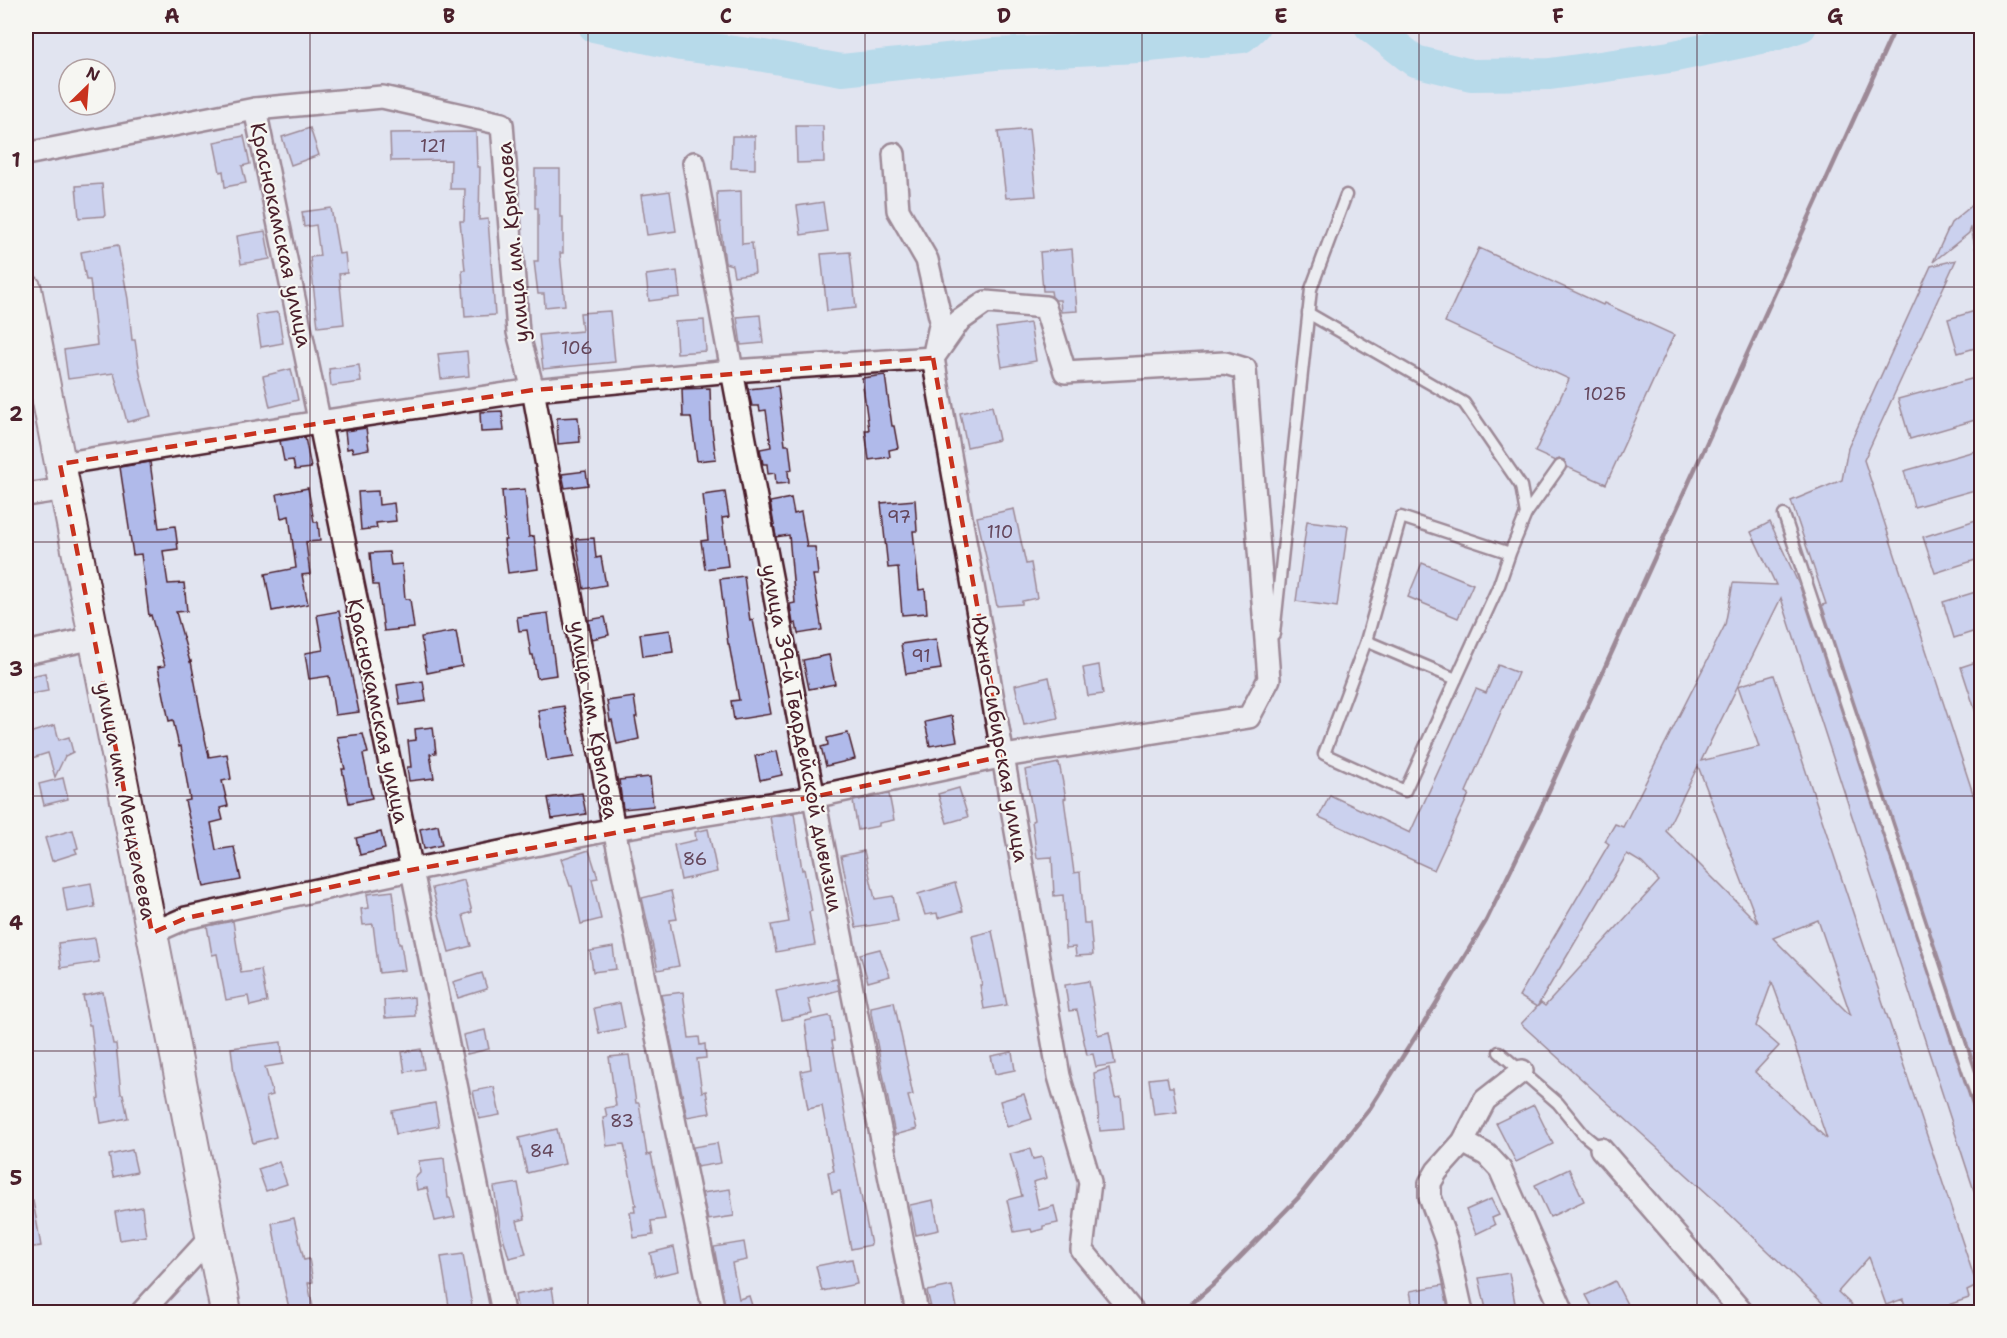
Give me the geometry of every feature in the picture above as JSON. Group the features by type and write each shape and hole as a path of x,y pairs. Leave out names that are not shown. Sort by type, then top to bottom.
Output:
{"main road":[{"name":"улица им. Менделеева","path":"26,289 31,342 62,477 226,1312"}],"street":[{"name":"улица им. Крылова","path":"255,109 382,97 502,124 518,332 533,390 614,830 714,1312"},
{"path":"26,154 255,109"},
{"name":"Краснокамская улица","path":"255,109 502,1312"},
{"name":"Южно-Сибирская улица","path":"894,154 898,210 927,260 941,321 933,358 1059,1076 1090,1182 1082,1250 1133,1312"},
{"name":"улица 39-й Гвардейской дивизии","path":"694,163 813,797 917,1312"},
{"path":"26,495 62,477 319,422 533,390 732,371 933,358 959,321 986,302 1045,307 1065,372 1225,363 1245,369 1269,679 1249,717 1004,756 813,797 614,830 186,918 152,933"},
{"path":"26,653 94,638"},
{"path":"1462,1312 1446,1240 1430,1197 1430,1183 1437,1171 1463,1142 1485,1100 1522,1071"},
{"path":"1463,1142 1487,1155 1500,1169 1563,1312"},
{"path":"1601,1149 1742,1312"},
{"path":"142,1312 211,1236"}],"lane":[{"path":"1269,679 1311,289 1346,195"},
{"path":"1308,313 1464,403 1521,486 1526,514"},
{"path":"1510,553 1401,517 1366,641 1324,754 1405,791 1499,585 1526,514 1560,466"},
{"path":"1784,515 1982,1112"},
{"path":"1366,641 1456,679"},
{"path":"1499,1052 1558,1102 1584,1134 1601,1149"}],"highlighted area":[{"path":"933,358 1004,756 813,797 411,870 186,918 152,933 60,464 533,390"}],"building":[{"path":"796,126 823,126 824,162 797,163"},
{"path":"310,128 319,155 291,165 282,137"},
{"path":"1029,129 1036,196 1006,198 998,132"},
{"path":"476,132 477,167 480,167 479,220 488,219 495,315 465,317 462,270 465,270 460,221 464,221 465,189 450,189 451,160 391,161 390,133"},
{"path":"244,136 250,164 242,166 246,183 225,187 223,171 220,172 214,142"},
{"path":"732,136 755,136 755,169 731,168"},
{"path":"535,169 560,169 563,253 560,253 565,305 545,307 544,294 538,294 534,261 538,261"},
{"path":"102,184 105,216 79,218 76,186"},
{"path":"670,191 676,231 647,235 641,195"},
{"path":"741,191 742,244 752,243 755,273 734,276 732,265 725,263 720,222 718,222 717,192"},
{"path":"1982,197 1982,250 1976,251 1971,228 1969,233 1933,262 1951,223"},
{"path":"823,202 827,231 801,235 797,206"},
{"path":"331,208 339,254 345,253 347,273 339,274 344,324 318,327 310,257 320,256 316,225 304,227 302,212"},
{"path":"265,231 270,259 241,264 237,236"},
{"path":"118,245 128,299 132,340 135,340 140,374 151,416 127,422 114,373 68,379 64,350 97,345 90,280 86,280 81,252"},
{"path":"1479,248 1674,335 1606,484 1567,467 1564,460 1555,461 1535,452 1569,379 1445,322"},
{"path":"1072,249 1077,311 1061,312 1060,300 1052,297 1051,291 1043,291 1040,252"},
{"path":"850,252 856,308 827,311 821,254"},
{"path":"1956,260 1864,460 1982,821 1982,1087 1822,605 1826,604 1791,501 1842,480 1848,448 1931,266"},
{"path":"677,271 680,297 649,301 646,275"},
{"path":"1982,309 1982,346 1958,353 1948,319"},
{"path":"610,311 615,362 543,369 539,335 582,331 580,313"},
{"path":"278,312 283,343 261,347 256,315"},
{"path":"760,315 763,343 741,345 737,317"},
{"path":"704,320 706,351 677,353 675,322"},
{"path":"1030,323 1036,361 1002,367 996,328"},
{"path":"467,351 469,376 441,379 438,354"},
{"path":"359,365 361,382 331,386 329,369"},
{"path":"291,369 298,400 270,407 263,376"},
{"path":"885,375 892,426 894,426 898,448 889,450 890,457 869,460 865,430 869,430 862,378"},
{"path":"1982,376 1982,418 1910,439 1898,399"},
{"path":"778,386 785,445 789,445 792,470 788,471 789,483 776,484 775,473 768,474 767,464 763,464 760,449 771,447 766,410 760,411 759,406 752,406 748,389"},
{"path":"710,388 716,459 697,461 691,417 683,417 682,389"},
{"path":"992,406 999,440 967,447 960,413"},
{"path":"502,411 504,431 481,432 480,412"},
{"path":"578,417 580,442 558,444 557,418"},
{"path":"366,428 369,449 353,452 352,448 347,449 345,431"},
{"path":"305,437 311,468 295,470 293,460 284,461 280,441"},
{"path":"1982,449 1982,488 1914,507 1904,471"},
{"path":"150,462 159,528 175,526 178,549 163,551 168,584 184,583 187,611 176,612 191,661 209,757 227,754 231,779 222,781 228,806 220,808 223,820 211,823 216,850 234,847 241,880 204,887 185,801 190,800 181,746 179,747 173,720 169,721 158,667 165,666 151,615 149,616 141,554 133,555 120,467"},
{"path":"586,471 588,485 565,488 562,474"},
{"path":"308,488 314,522 318,522 320,541 306,542 310,574 302,575 308,604 272,611 265,574 296,568 289,516 281,518 277,494"},
{"path":"525,489 529,537 534,536 538,569 508,573 502,491"},
{"path":"378,491 379,505 394,503 396,521 376,523 377,528 361,530 358,492"},
{"path":"725,492 729,517 722,518 728,566 705,569 701,541 708,540 703,495"},
{"path":"791,498 794,514 801,512 807,547 815,547 818,575 813,575 822,630 798,634 796,623 793,624 790,604 795,603 789,535 776,537 770,502"},
{"path":"915,500 917,531 913,531 919,590 925,589 927,613 902,615 898,567 888,568 881,503"},
{"path":"1014,509 1026,564 1031,563 1037,598 1022,601 1022,604 997,606 977,517"},
{"path":"1982,518 1982,558 1935,573 1923,537"},
{"path":"1307,521 1348,526 1337,607 1296,601"},
{"path":"1770,522 1800,587 1975,1114 1982,1119 1982,1129 1974,1130 1982,1154 1982,1205 1979,1206 1781,598 1701,761 1759,747 1738,686 1774,675 1977,1286 1967,1291 1969,1298 1927,1312 1907,1312 1903,1299 1886,1305 1869,1257 1838,1292 1859,1312 1832,1312 1721,1206 1521,1024 1537,1007 1519,996 1609,844 1605,841 1615,824 1623,827 1725,625 1733,583 1776,585 1751,532","holes":["1698,766 1758,923 1666,831","1627,854 1642,863 1659,881 1545,1006 1541,1003 1537,1007","1818,920 1851,1016 1773,938","1772,982 1827,1139 1755,1072 1779,1046 1756,1026"]},
{"path":"594,538 596,558 601,557 606,585 584,589 576,539"},
{"path":"389,552 391,565 402,564 405,599 410,599 414,628 384,631 378,585 373,585 370,553"},
{"path":"1422,563 1473,584 1458,618 1408,597"},
{"path":"744,576 750,621 753,620 771,714 734,720 731,701 739,700 728,644 720,579"},
{"path":"1982,590 1982,629 1954,638 1943,602"},
{"path":"339,611 359,712 335,715 329,676 309,679 305,653 323,650 317,615"},
{"path":"548,613 556,675 537,678 527,630 519,631 517,617"},
{"path":"605,617 609,635 592,639 588,620"},
{"path":"670,630 673,652 643,656 640,634"},
{"path":"456,631 462,666 427,673 421,637"},
{"path":"936,639 941,669 906,674 901,644"},
{"path":"829,655 835,684 809,689 803,660"},
{"path":"1982,660 1982,722 1979,722 1961,667"},
{"path":"1099,665 1103,694 1088,696 1083,668"},
{"path":"1498,665 1518,673 1466,792 1469,794 1434,870 1319,817 1330,795 1410,833 1476,689 1486,693"},
{"path":"45,673 48,691 26,695 26,677"},
{"path":"1049,677 1058,718 1024,725 1015,685"},
{"path":"423,681 426,701 400,705 397,685"},
{"path":"634,697 639,739 617,744 607,701"},
{"path":"564,706 574,757 547,761 538,710"},
{"path":"952,716 957,741 930,746 925,722"},
{"path":"55,725 59,740 69,737 73,752 65,756 55,777 48,753 26,760 26,734"},
{"path":"433,727 436,753 430,754 434,778 409,781 407,767 411,767 408,741 416,740 415,729"},
{"path":"848,733 855,759 826,766 821,747 828,745 827,738"},
{"path":"363,734 368,753 363,754 372,798 349,803 342,769 345,769 337,737"},
{"path":"777,751 782,775 760,780 755,756"},
{"path":"1059,763 1066,798 1064,799 1074,873 1080,872 1084,923 1090,923 1093,955 1076,956 1075,947 1066,948 1063,895 1054,896 1052,857 1037,858 1032,821 1034,820 1025,770"},
{"path":"650,777 653,806 623,809 619,780"},
{"path":"63,778 68,799 44,805 39,784"},
{"path":"959,788 968,817 947,823 938,794"},
{"path":"582,793 586,814 552,819 548,798"},
{"path":"889,794 894,820 858,830 853,801"},
{"path":"794,813 802,870 804,869 812,911 809,912 815,945 776,952 771,925 789,922 770,817"},
{"path":"438,825 442,845 424,849 420,829"},
{"path":"708,829 717,872 681,880 674,845 696,840 695,832"},
{"path":"73,830 78,848 75,849 77,853 52,861 45,838"},
{"path":"381,832 385,849 360,855 356,838"},
{"path":"589,850 598,878 592,879 601,919 581,924 572,886 570,886 561,859"},
{"path":"864,851 875,899 893,896 898,921 856,928 841,856"},
{"path":"464,880 472,912 463,915 471,946 449,952 432,888"},
{"path":"91,883 95,907 67,912 63,888"},
{"path":"955,883 963,911 938,918 937,913 925,915 918,894"},
{"path":"393,891 399,944 401,944 405,970 379,973 373,924 363,925 361,909 369,908 367,894"},
{"path":"671,891 677,919 670,920 679,966 658,970 642,898"},
{"path":"233,921 241,973 261,970 267,1002 250,1006 248,996 226,1000 217,954 212,955 207,926"},
{"path":"992,931 1007,1005 984,1009 980,985 982,985 972,936"},
{"path":"95,938 99,962 61,968 58,943"},
{"path":"613,947 616,969 593,972 590,951"},
{"path":"880,949 890,976 868,982 860,954"},
{"path":"482,973 487,989 458,998 453,982"},
{"path":"837,979 839,990 808,999 812,1014 782,1020 776,991"},
{"path":"1089,981 1098,1035 1109,1032 1115,1064 1096,1067 1093,1054 1087,1055 1077,1010 1069,1011 1065,985"},
{"path":"103,992 113,1044 116,1044 121,1094 123,1094 128,1118 101,1123 91,1025 89,1025 83,996"},
{"path":"683,992 689,1038 699,1037 700,1045 705,1044 706,1058 697,1059 702,1092 706,1091 710,1113 687,1117 661,995"},
{"path":"414,997 415,1016 385,1018 384,1000"},
{"path":"894,1002 911,1081 913,1095 908,1096 917,1129 895,1135 871,1013 871,1007"},
{"path":"620,1003 625,1028 599,1033 594,1008"},
{"path":"831,1017 834,1041 832,1041 845,1115 871,1245 851,1249 840,1191 832,1193 828,1172 834,1171 822,1106 808,1109 801,1071 811,1069 805,1021"},
{"path":"485,1030 489,1049 467,1054 463,1035"},
{"path":"281,1042 283,1064 265,1067 273,1095 266,1097 276,1137 253,1143 234,1073 231,1048"},
{"path":"421,1049 424,1069 405,1072 402,1052"},
{"path":"1012,1052 1015,1070 995,1074 991,1056"},
{"path":"629,1055 647,1155 651,1154 665,1219 651,1221 653,1235 634,1238 630,1212 635,1212 634,1205 636,1205 624,1144 607,1146 603,1118 607,1117 605,1108 616,1106 609,1057"},
{"path":"1109,1068 1115,1098 1121,1097 1124,1129 1100,1131 1094,1073"},
{"path":"1167,1077 1169,1087 1173,1087 1177,1112 1154,1115 1149,1079"},
{"path":"494,1087 500,1115 479,1119 473,1091"},
{"path":"1024,1094 1032,1119 1007,1127 1000,1101"},
{"path":"435,1103 439,1126 396,1134 392,1111"},
{"path":"1534,1105 1553,1144 1516,1162 1496,1123"},
{"path":"557,1129 565,1164 527,1173 519,1138"},
{"path":"717,1143 721,1163 697,1167 693,1147"},
{"path":"1030,1149 1033,1159 1042,1157 1047,1178 1033,1182 1039,1210 1054,1206 1058,1223 1043,1226 1043,1229 1032,1232 1031,1229 1014,1232 1007,1200 1022,1196 1010,1154"},
{"path":"132,1150 137,1172 113,1177 109,1155"},
{"path":"444,1158 448,1198 450,1198 455,1217 435,1221 427,1188 417,1190 415,1178 420,1173 419,1161"},
{"path":"279,1162 287,1184 266,1191 258,1169"},
{"path":"1569,1169 1584,1201 1550,1217 1535,1185"},
{"path":"518,1183 525,1219 517,1221 526,1254 509,1258 500,1226 494,1187"},
{"path":"730,1189 734,1216 708,1220 702,1193"},
{"path":"1491,1199 1499,1215 1492,1218 1495,1225 1476,1234 1466,1210"},
{"path":"933,1200 939,1230 916,1235 910,1205"},
{"path":"33,1201 41,1246 26,1248 26,1202"},
{"path":"142,1207 146,1236 120,1240 115,1212"},
{"path":"294,1218 304,1260 309,1259 313,1282 308,1283 314,1312 290,1312 284,1287 272,1223"},
{"path":"744,1242 747,1260 732,1263 739,1299 749,1296 754,1312 726,1312 714,1247"},
{"path":"674,1247 679,1271 655,1276 650,1253"},
{"path":"463,1254 473,1312 450,1312 441,1257"},
{"path":"852,1259 857,1284 822,1291 816,1266"},
{"path":"1509,1273 1515,1303 1486,1309 1479,1278"},
{"path":"1615,1281 1631,1312 1595,1312 1586,1295"},
{"path":"1443,1285 1449,1312 1414,1312 1410,1291"},
{"path":"952,1286 958,1312 932,1312 927,1291"},
{"path":"552,1288 555,1306 542,1309 542,1312 518,1312 515,1295"}],"waterway":[{"path":"594,26 681,45 758,55 842,70 995,54 1138,47 1242,37 1254,26"},
{"path":"1370,26 1415,61 1471,75 1550,74 1670,57 1775,35 1801,26"}],"railway":[{"path":"1182,1312 1215,1283 1298,1198 1370,1108 1486,921 1541,808 1896,26"}]}
